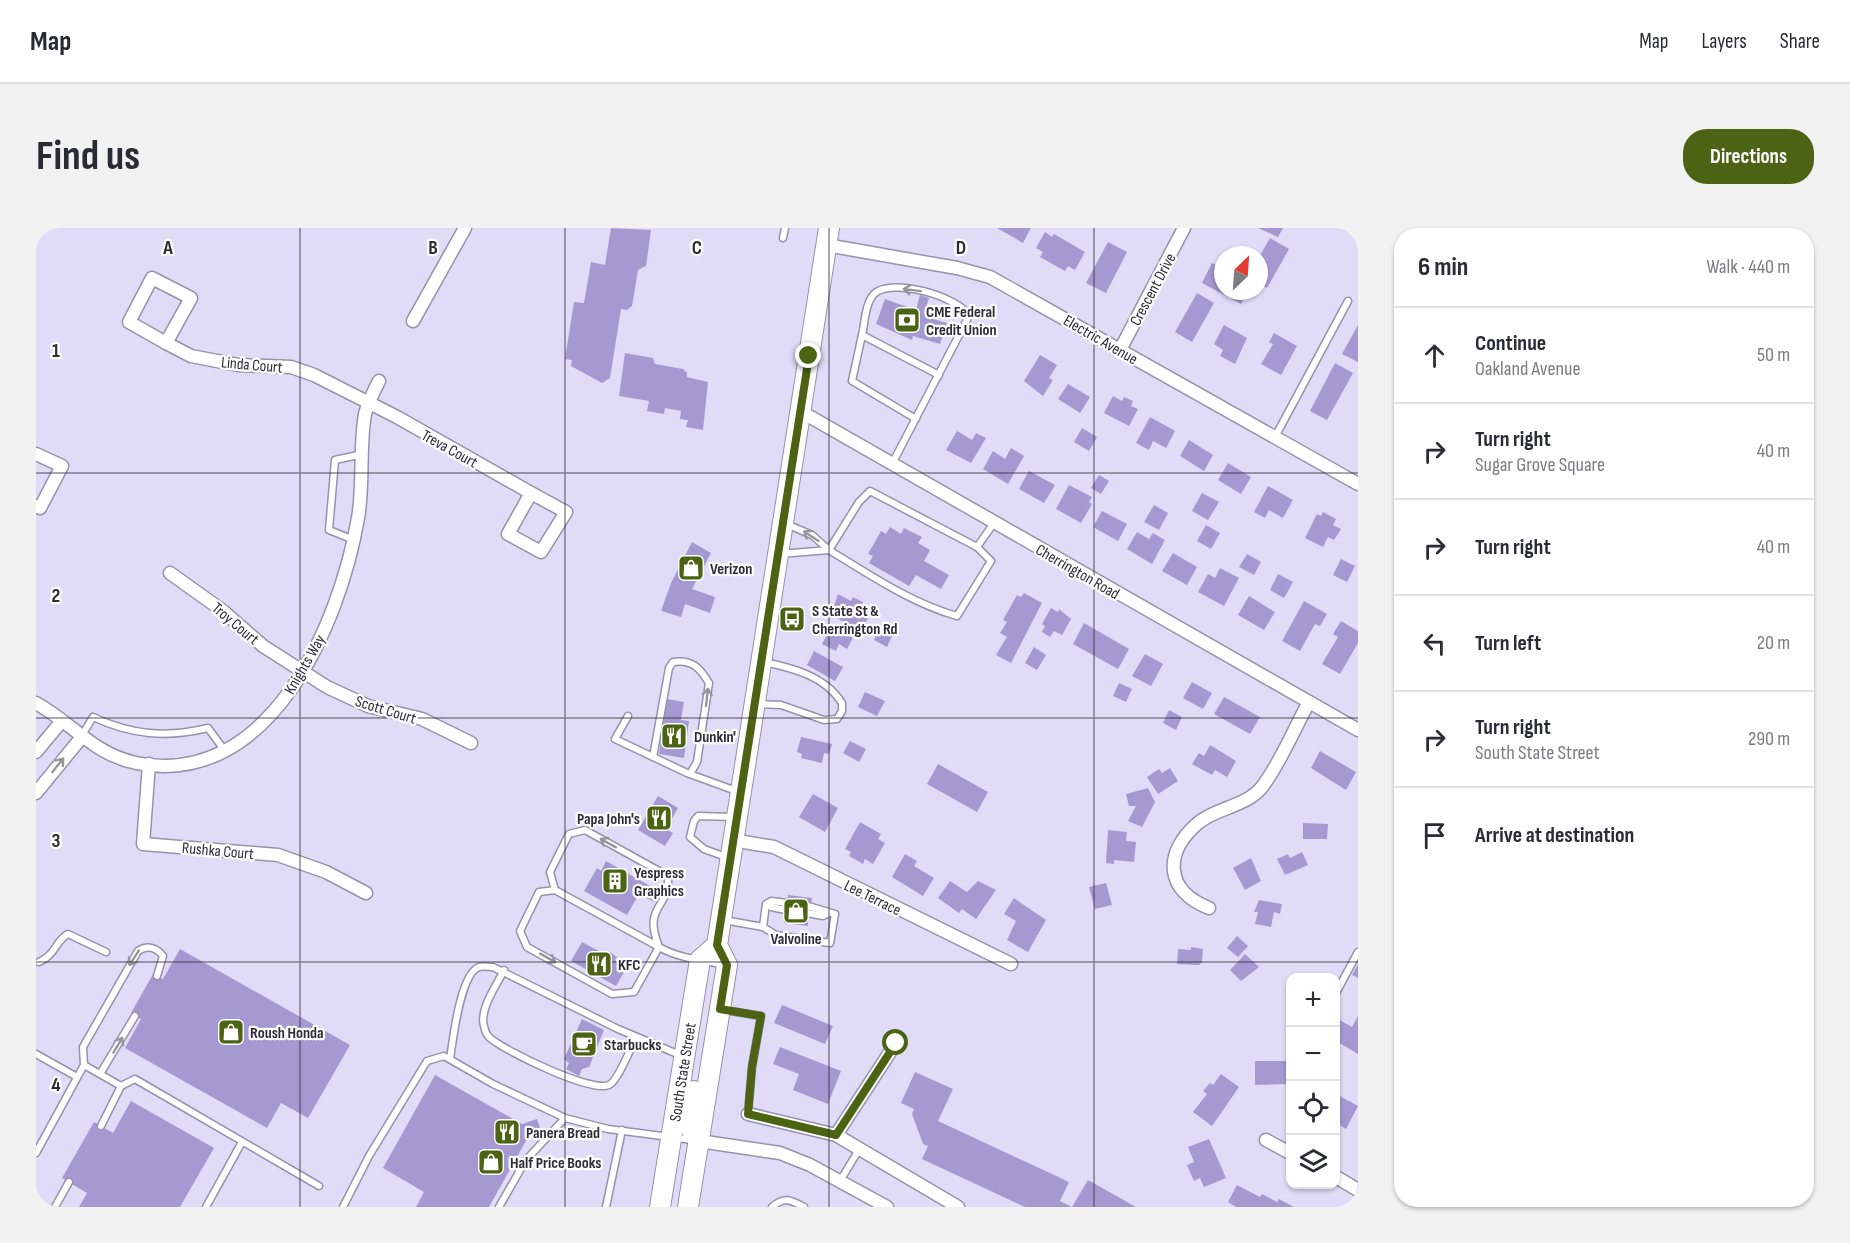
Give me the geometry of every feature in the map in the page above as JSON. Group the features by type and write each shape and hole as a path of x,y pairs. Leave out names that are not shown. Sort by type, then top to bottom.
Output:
{"main road":[{"path":"727,965 717,945 720,920 781,521 828,237"},
{"path":"715,1040 709,1010 712,969 700,960 717,945"},
{"name":"South State Street","path":"660,1207 700,960"},
{"name":"South State Street","path":"688,1207 727,965"},
{"path":"693,1005 702,1043 688,1124 699,1141"},
{"path":"672,1137 680,1147 683,1156 675,1207"}],"street":[{"path":"413,321 465,228"},
{"name":"Crescent Drive","path":"1119,350 1184,228"},
{"name":"Electric Avenue","path":"828,237 990,278 1358,484"},
{"name":"Linda Court","path":"166,344 190,298 152,278 129,322 166,344 190,356 238,365 291,367 314,375 369,403"},
{"name":"Knights Way","path":"36,703 81,738 136,763 149,764 182,766 225,751 267,719 303,672 337,600 354,540 364,454 365,414 380,381"},
{"name":"Treva Court","path":"369,403 566,512 541,552 508,534 531,493"},
{"name":"Cherrington Road","path":"800,411 1358,730"},
{"path":"36,454 62,466 37,510"},
{"name":"Troy Court","path":"170,573 223,611 263,646 303,672"},
{"name":"Scott Court","path":"303,672 327,687 368,705 422,719 471,743"},
{"path":"1209,908 1191,901 1178,887 1173,868 1179,851 1187,835 1200,822 1237,806 1262,787 1309,702"},
{"path":"36,752 61,722"},
{"path":"36,793 81,738"},
{"name":"Rushka Court","path":"149,764 143,844 278,855 326,872 366,893"},
{"name":"Lee Terrace","path":"730,849 774,847 1011,964"},
{"path":"836,1135 896,1043"},
{"path":"748,1114 836,1135 958,1207"},
{"path":"1266,1140 1286,1151"},
{"path":"699,1141 780,1153 840,1181 887,1207"},
{"path":"1340,1180 1358,1190"}],"lane":[{"path":"783,238 785,228"},
{"path":"892,464 968,321 966,310 951,300 913,288 882,290 874,295 868,305 851,377 852,381 916,418"},
{"path":"1275,438 1348,301"},
{"path":"862,335 939,375"},
{"path":"354,540 329,530 335,460 364,454"},
{"path":"781,521 812,535 829,550 880,581 937,610 957,616 991,561 977,548 870,491 860,502 829,550"},
{"path":"977,548 994,523"},
{"path":"776,555 829,550"},
{"path":"653,757 669,668 673,662 683,660 697,666 709,683 697,762 690,774"},
{"path":"753,703 780,705 824,720 837,719 842,711 842,703 827,685 802,672 760,661"},
{"path":"628,716 615,739 690,774 739,793"},
{"path":"81,738 93,717 116,728 149,735 178,735 208,728 225,751"},
{"path":"730,849 704,849 690,837 694,821 698,816 735,817"},
{"path":"555,890 550,872 569,834 585,830 668,876 668,888 653,915 652,929 659,947"},
{"path":"659,947 634,992 612,994 527,946 520,931 538,892 555,890 673,954 727,965"},
{"path":"763,927 766,904 771,901 786,906"},
{"path":"720,920 763,927 776,935 830,943 835,914 829,913 822,916 807,910"},
{"path":"37,963 52,955 63,937 68,934 106,952"},
{"path":"36,1153 84,1065 83,1047 138,951 144,947 153,948 163,956 157,975"},
{"path":"1340,984 1358,952"},
{"path":"450,1059 462,993 471,974 479,967 504,970 636,1037 684,1057"},
{"path":"504,970 484,1012 483,1022 487,1036 502,1047 573,1080 603,1087 614,1082 636,1037"},
{"path":"720,1009 761,1016 752,1067 748,1114"},
{"path":"100,1074 135,1016"},
{"path":"36,1054 77,1077"},
{"path":"343,1207 369,1155 427,1061 444,1056 493,1084 565,1118 622,1130 699,1141"},
{"path":"84,1065 121,1086"},
{"path":"101,1126 121,1086 135,1079 319,1186"},
{"path":"499,1207 526,1160 565,1118"},
{"path":"606,1207 622,1130"},
{"path":"206,1207 242,1142"},
{"path":"840,1181 860,1148"},
{"path":"55,1207 69,1182"},
{"path":"772,1207 781,1200 790,1199 804,1207"}],"building":[{"path":"611,228 651,230 646,266 638,270 632,306 627,310 621,309 610,378 602,383 571,366 572,360 565,359 574,302 584,303 591,262 605,265"},
{"path":"997,228 1031,228 1023,243"},
{"path":"1258,228 1283,228 1278,237"},
{"path":"1045,232 1052,237 1054,234 1085,252 1075,270 1068,266 1065,271 1040,257 1043,252 1036,248"},
{"path":"1270,238 1289,249 1268,286 1268,246 1265,246"},
{"path":"1108,242 1127,252 1106,293 1086,283"},
{"path":"1212,263 1214,264 1214,289 1202,283"},
{"path":"1197,293 1214,303 1192,342 1175,332"},
{"name":"CME Federal Credit Union","path":"920,295 929,298 924,313 928,314 927,317 947,323 940,344 913,336 912,340 876,324 885,299 916,310"},
{"path":"1224,325 1247,338 1235,364 1220,356 1223,350 1214,344"},
{"path":"1358,325 1358,362 1342,354"},
{"path":"1274,333 1297,346 1281,375 1261,364 1273,344 1269,342"},
{"path":"625,353 653,358 655,364 683,369 687,377 708,382 703,430 686,427 688,420 680,419 681,411 665,408 664,414 647,411 649,401 619,396"},
{"path":"1040,355 1057,365 1049,378 1053,380 1043,396 1024,381"},
{"path":"1335,363 1353,373 1327,420 1310,411"},
{"path":"1068,384 1090,397 1080,413 1058,399"},
{"path":"1113,396 1122,401 1124,397 1133,401 1131,406 1138,409 1129,426 1104,413"},
{"path":"1150,417 1175,431 1166,448 1153,441 1149,450 1136,443"},
{"path":"1082,428 1097,437 1089,451 1074,442"},
{"path":"957,431 972,440 976,433 986,438 971,463 946,450"},
{"path":"1189,440 1213,455 1204,471 1180,456"},
{"path":"1011,448 1024,456 1008,484 983,469 993,451 1005,459"},
{"path":"1228,463 1251,477 1241,494 1218,480"},
{"path":"1029,471 1055,485 1044,503 1019,489"},
{"path":"1099,475 1109,481 1101,494 1091,488"},
{"path":"1069,485 1092,497 1089,502 1092,504 1081,523 1056,509"},
{"path":"1268,486 1293,500 1283,518 1269,510 1265,518 1254,512"},
{"path":"1202,493 1219,502 1208,520 1192,511"},
{"path":"1154,505 1168,513 1159,530 1144,522"},
{"path":"1102,511 1127,524 1118,541 1093,527"},
{"path":"1323,512 1336,519 1333,525 1341,529 1334,540 1328,537 1323,547 1305,538 1317,514 1321,516"},
{"path":"1206,525 1220,533 1211,549 1197,541"},
{"path":"890,527 901,534 904,528 922,537 918,543 930,550 924,561 949,575 941,589 916,575 909,586 869,563 873,556 868,554 881,531 886,534"},
{"path":"1137,532 1149,539 1153,533 1165,540 1152,564 1127,549"},
{"name":"Verizon","path":"692,542 711,553 692,589 715,597 710,613 685,604 681,617 661,611 671,583"},
{"path":"1173,553 1197,567 1187,585 1162,571"},
{"path":"1247,554 1261,562 1254,575 1239,567"},
{"path":"1341,559 1355,566 1347,582 1333,575"},
{"path":"1220,568 1239,578 1224,606 1198,592 1208,574 1215,578"},
{"path":"1278,574 1293,582 1284,598 1270,590"},
{"path":"1024,593 1042,603 1011,663 996,655 1007,637 1000,633 1007,622 1003,620 1017,595 1021,597"},
{"path":"838,594 851,601 853,597 863,602 860,607 871,613 861,631 831,615"},
{"path":"1249,596 1275,612 1264,630 1238,615"},
{"path":"1304,601 1327,614 1320,626 1315,624 1300,651 1282,641"},
{"path":"1051,608 1058,612 1059,609 1071,619 1062,635 1054,631 1050,637 1042,632 1045,626 1042,624"},
{"path":"1341,621 1358,631 1358,643 1340,674 1322,664 1338,637 1333,634"},
{"path":"1084,623 1129,649 1118,669 1073,644"},
{"path":"881,625 894,632 887,647 874,640"},
{"path":"832,626 853,638 847,649 839,644 836,651 822,644"},
{"path":"1034,647 1046,655 1037,670 1025,663"},
{"path":"814,651 843,667 835,681 807,665"},
{"path":"1145,654 1163,664 1151,686 1132,676"},
{"path":"1192,682 1212,693 1203,709 1183,698"},
{"path":"1119,683 1132,689 1126,702 1113,696"},
{"path":"865,692 885,701 877,716 858,707"},
{"path":"1224,697 1260,717 1250,734 1214,714"},
{"name":"Dunkin'","path":"667,699 684,702 681,720 689,721 684,758 659,754"},
{"path":"1169,710 1182,717 1176,730 1163,723"},
{"path":"801,737 832,744 829,754 824,753 822,763 801,758 802,754 797,752"},
{"path":"850,741 866,749 859,762 843,753"},
{"path":"1210,745 1236,761 1227,777 1215,770 1212,775 1192,764 1199,753 1204,756"},
{"path":"1320,751 1356,772 1346,790 1311,768"},
{"path":"938,764 988,792 977,812 927,784"},
{"path":"1170,768 1178,781 1158,794 1147,777 1159,769 1162,773"},
{"path":"1148,788 1155,802 1142,827 1128,821 1136,806 1129,806 1126,794"},
{"path":"813,794 838,808 825,832 799,817"},
{"name":"Papa John's","path":"658,796 678,808 666,829 673,833 665,846 638,830"},
{"path":"860,822 881,834 878,839 885,843 873,864 865,859 863,864 849,856 851,852 845,849"},
{"path":"1303,823 1328,824 1327,839 1303,839"},
{"path":"1108,830 1127,832 1126,841 1136,842 1134,862 1114,860 1114,864 1106,863"},
{"path":"1302,852 1308,865 1285,875 1277,859 1288,854 1290,858"},
{"path":"905,854 917,861 914,866 934,878 923,896 892,877"},
{"path":"1251,858 1261,881 1245,890 1233,868"},
{"name":"Yespress Graphics","path":"606,861 659,891 654,902 639,894 627,915 584,891 597,868 601,871"},
{"path":"950,881 967,892 978,881 996,890 976,919 962,909 959,913 938,898"},
{"path":"1106,883 1112,905 1095,909 1089,887"},
{"name":"Valvoline","path":"788,895 812,898 811,903 808,903 808,926 784,923"},
{"path":"1014,898 1046,920 1028,952 1007,940 1016,921 1004,914"},
{"path":"1259,900 1282,904 1280,914 1274,912 1271,927 1255,924 1258,912 1254,912"},
{"path":"1237,936 1248,946 1238,957 1227,948"},
{"name":"KFC","path":"582,942 608,956 610,952 617,957 615,960 627,967 616,986 571,961"},
{"path":"1191,947 1203,949 1202,962 1199,965 1177,964 1178,949 1191,950"},
{"name":"Roush Honda","path":"180,949 350,1045 308,1118 281,1103 267,1128 125,1048 141,1019 131,1013 153,974 163,979"},
{"path":"1245,954 1259,967 1241,981 1230,970"},
{"path":"1358,964 1358,978 1352,975"},
{"path":"782,1005 833,1026 825,1044 774,1023"},
{"path":"1358,1016 1358,1054 1340,1043 1340,1020 1352,1027"},
{"name":"Starbucks","path":"582,1019 604,1030 589,1067 582,1069 579,1076 566,1069 569,1063 564,1059"},
{"path":"780,1047 841,1071 828,1104 793,1090 799,1074 773,1064"},
{"path":"1255,1061 1286,1061 1286,1084 1255,1085"},
{"path":"915,1072 953,1089 938,1121 1069,1182 1060,1201 1072,1207 1025,1207 922,1159 928,1146 923,1144 912,1114 914,1109 901,1103"},
{"path":"1221,1074 1239,1087 1212,1126 1193,1112 1207,1094 1203,1091 1210,1083 1213,1085"},
{"path":"435,1075 522,1124 537,1119 542,1134 527,1139 489,1207 416,1207 424,1192 383,1168"},
{"path":"1340,1096 1358,1106 1346,1129 1340,1125"},
{"path":"131,1101 214,1148 180,1207 79,1207 87,1193 62,1178 94,1122 113,1133"},
{"path":"1209,1139 1226,1178 1204,1187 1200,1178 1194,1181 1187,1165 1194,1162 1188,1147"},
{"path":"1088,1180 1136,1207 1072,1207"},
{"path":"1237,1185 1260,1197 1262,1194 1277,1202 1279,1199 1294,1207 1236,1207 1228,1202"}],"place":[{"name":"CME Federal Credit Union","path":"907,320"},
{"name":"Verizon","path":"691,568"},
{"name":"S State St & Cherrington Rd","path":"792,619"},
{"name":"Dunkin'","path":"674,736"},
{"name":"Papa John's","path":"659,818"},
{"name":"Yespress Graphics","path":"615,881"},
{"name":"Valvoline","path":"796,911"},
{"name":"KFC","path":"599,964"},
{"name":"Roush Honda","path":"231,1032"},
{"name":"Starbucks","path":"584,1044"},
{"name":"Panera Bread","path":"507,1132"},
{"name":"Half Price Books","path":"491,1162"}],"route":[{"path":"809,356 781,521 717,945 727,965 720,1009 761,1016 761,1030 752,1067 748,1114 836,1135 896,1043"}]}
